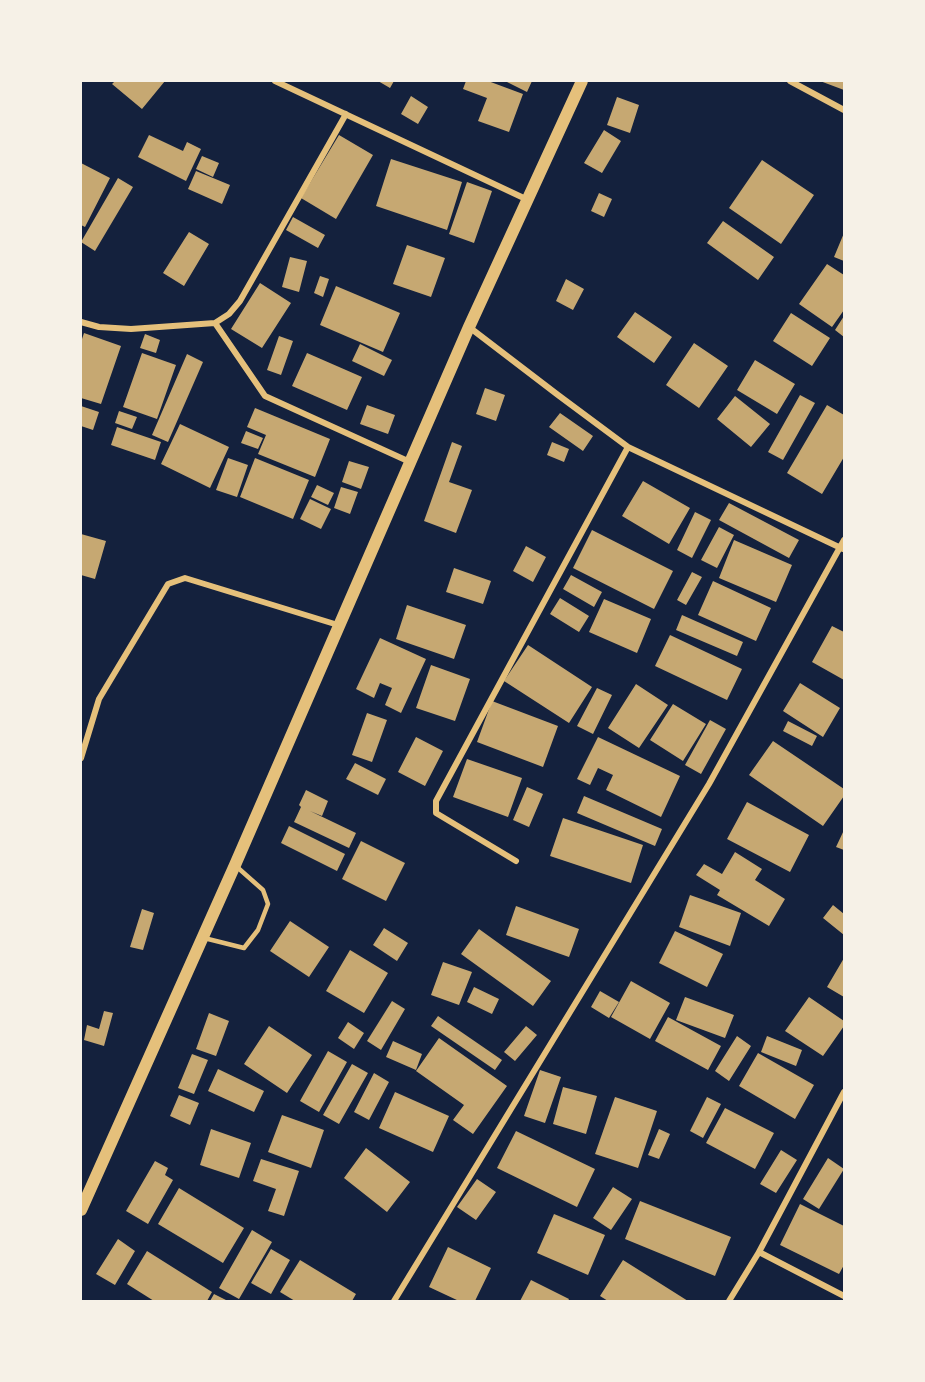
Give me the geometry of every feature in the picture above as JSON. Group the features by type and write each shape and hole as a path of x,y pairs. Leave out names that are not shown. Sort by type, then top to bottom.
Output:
{"main road":[{"path":"81,1210 235,865 410,462 582,81"}],"street":[{"path":"275,81 528,200"},
{"path":"790,81 844,110"},
{"path":"81,322 99,327 131,329 214,323 229,314 240,301 346,114"},
{"path":"214,323 265,396 410,462"},
{"path":"470,327 628,447 842,549"},
{"path":"516,861 436,813 436,801 628,447"},
{"path":"394,1301 709,784 842,549 844,540"},
{"path":"81,759 99,699 168,584 185,578 338,625"},
{"path":"729,1301 759,1252 844,1092"},
{"path":"759,1252 844,1296"}],"lane":[{"path":"203,937 244,948 258,930 268,903 263,890 235,865"}],"building":[{"path":"115,81 165,81 142,109 112,84"},
{"path":"378,81 394,81 390,88"},
{"path":"466,81 488,81 523,94 509,132 478,121 487,98 463,89"},
{"path":"505,81 532,81 527,92"},
{"path":"820,81 844,81 844,90"},
{"path":"411,96 428,107 418,124 401,114"},
{"path":"617,97 639,105 630,133 607,125"},
{"path":"604,130 621,141 602,173 584,163"},
{"path":"149,135 183,151 187,142 201,149 186,181 138,157"},
{"path":"339,135 373,155 336,219 301,198"},
{"path":"202,156 219,163 213,177 196,169"},
{"path":"391,159 462,182 447,230 376,206"},
{"path":"762,160 814,195 781,244 729,208"},
{"path":"81,163 110,178 85,227 81,225"},
{"path":"196,171 230,185 222,204 188,189"},
{"path":"118,178 133,187 95,251 81,242"},
{"path":"467,182 492,191 474,243 449,234"},
{"path":"599,193 612,199 604,217 591,211"},
{"path":"293,217 325,235 318,248 286,230"},
{"path":"723,221 774,257 758,280 707,243"},
{"path":"189,232 209,244 184,286 163,273"},
{"path":"844,233 844,261 834,257"},
{"path":"407,245 445,258 431,297 393,284"},
{"path":"290,257 307,261 299,292 282,287"},
{"path":"827,264 844,275 844,310 832,327 799,304"},
{"path":"320,276 329,279 323,297 314,293"},
{"path":"566,279 584,289 573,310 556,301"},
{"path":"260,283 291,303 262,348 231,329"},
{"path":"336,286 400,313 383,352 320,325"},
{"path":"635,312 672,337 654,363 617,337"},
{"path":"791,313 830,338 812,366 773,341"},
{"path":"844,316 844,337 835,330"},
{"path":"84,333 121,346 101,404 81,398 81,342"},
{"path":"145,334 160,340 156,353 140,348"},
{"path":"279,336 293,341 281,375 267,370"},
{"path":"694,343 728,366 699,408 666,385"},
{"path":"360,344 392,360 384,376 352,361"},
{"path":"142,353 176,365 157,419 123,407"},
{"path":"307,353 362,377 347,410 292,386"},
{"path":"187,354 203,362 168,442 152,435"},
{"path":"755,360 795,384 777,414 737,390"},
{"path":"485,388 505,395 496,421 476,414"},
{"path":"800,395 815,403 783,460 768,452"},
{"path":"735,396 770,424 751,447 717,419"},
{"path":"367,405 395,415 388,434 360,424"},
{"path":"827,405 844,415 844,457 822,494 787,473"},
{"path":"81,406 99,412 93,430 81,426"},
{"path":"255,408 330,439 315,477 258,454 266,435 247,427"},
{"path":"119,411 137,417 132,429 115,423"},
{"path":"560,413 593,436 583,451 549,427"},
{"path":"180,424 229,447 210,488 161,464"},
{"path":"117,427 161,442 155,460 111,445"},
{"path":"246,431 263,438 258,449 241,443"},
{"path":"452,442 462,446 449,482 472,490 456,533 424,521"},
{"path":"552,442 569,449 564,462 547,455"},
{"path":"228,458 248,465 237,497 216,490"},
{"path":"255,458 309,480 293,519 240,497"},
{"path":"349,461 369,467 361,489 342,482"},
{"path":"643,481 690,508 669,544 622,516"},
{"path":"317,485 334,493 328,505 311,497"},
{"path":"341,487 358,492 350,514 334,508"},
{"path":"310,499 331,509 321,529 300,519"},
{"path":"729,503 799,540 789,558 719,520"},
{"path":"695,512 711,520 692,558 677,550"},
{"path":"719,527 734,535 717,568 701,560"},
{"path":"592,530 673,571 654,609 573,568"},
{"path":"81,534 106,541 95,579 81,575"},
{"path":"734,540 792,565 776,602 719,578"},
{"path":"526,546 546,557 533,582 513,571"},
{"path":"454,568 491,581 483,604 446,592"},
{"path":"692,572 702,577 686,605 677,600"},
{"path":"571,575 602,592 594,607 563,589"},
{"path":"713,581 771,608 756,641 698,615"},
{"path":"560,598 589,616 579,632 550,614"},
{"path":"604,599 651,619 637,653 589,632"},
{"path":"407,605 466,625 454,659 396,639"},
{"path":"682,615 743,642 737,656 676,630"},
{"path":"832,626 844,632 844,680 812,662"},
{"path":"670,635 742,669 727,700 655,666"},
{"path":"380,638 426,659 401,713 385,705 392,688 380,683 374,698 356,689"},
{"path":"528,645 592,687 569,723 504,681"},
{"path":"431,665 470,679 455,721 416,708"},
{"path":"800,683 840,708 823,737 783,711"},
{"path":"636,684 668,705 639,748 608,728"},
{"path":"597,688 612,695 593,734 577,726"},
{"path":"492,701 558,726 543,767 477,742"},
{"path":"673,704 706,724 683,761 650,740"},
{"path":"367,713 387,720 372,762 352,755"},
{"path":"710,720 726,729 701,774 685,765"},
{"path":"788,721 817,736 812,746 783,731"},
{"path":"416,737 443,751 425,786 398,772"},
{"path":"598,737 680,776 661,817 606,790 613,775 598,768 590,785 577,779"},
{"path":"773,741 844,789 844,796 823,826 749,775"},
{"path":"467,759 522,778 508,817 453,797"},
{"path":"355,763 386,779 378,795 346,779"},
{"path":"527,787 543,794 529,827 513,820"},
{"path":"306,790 328,801 322,816 310,811 356,833 349,848 294,822"},
{"path":"584,796 662,829 655,846 577,813"},
{"path":"747,802 809,835 790,872 727,839"},
{"path":"563,818 643,845 631,883 550,856"},
{"path":"289,826 345,854 337,871 281,843"},
{"path":"844,830 844,850 836,847"},
{"path":"361,841 405,863 386,901 342,879"},
{"path":"735,852 762,869 755,880 785,899 769,926 717,895 720,890 696,875 704,864 722,874"},
{"path":"690,895 741,913 730,946 679,927"},
{"path":"833,905 844,914 844,935 823,918"},
{"path":"516,906 579,929 569,957 506,935"},
{"path":"142,909 154,913 143,950 130,947"},
{"path":"290,921 329,947 309,977 270,951"},
{"path":"384,928 408,943 397,961 373,945"},
{"path":"479,929 551,981 533,1006 461,954"},
{"path":"675,931 723,954 707,987 659,963"},
{"path":"350,950 388,973 364,1013 326,991"},
{"path":"844,958 844,997 827,987"},
{"path":"443,962 472,972 459,1005 431,995"},
{"path":"631,981 670,1003 650,1039 611,1017"},
{"path":"474,987 499,999 492,1014 467,1002"},
{"path":"600,991 619,1002 609,1018 591,1007"},
{"path":"685,997 734,1015 725,1038 676,1020"},
{"path":"809,997 844,1021 844,1026 823,1056 785,1031"},
{"path":"392,1001 405,1009 381,1050 367,1041"},
{"path":"104,1011 113,1013 104,1046 84,1040 87,1025 99,1029"},
{"path":"209,1013 229,1021 216,1056 196,1049"},
{"path":"438,1016 502,1060 495,1070 431,1026"},
{"path":"668,1017 721,1046 708,1070 655,1041"},
{"path":"348,1022 364,1033 354,1049 338,1038"},
{"path":"269,1026 312,1055 287,1093 244,1064"},
{"path":"526,1026 537,1035 515,1061 504,1052"},
{"path":"737,1036 751,1046 729,1081 715,1071"},
{"path":"767,1036 802,1050 796,1066 761,1052"},
{"path":"439,1038 507,1086 473,1134 453,1120 464,1105 416,1071"},
{"path":"393,1041 422,1054 416,1070 386,1057"},
{"path":"328,1051 347,1062 319,1112 300,1101"},
{"path":"758,1053 814,1085 795,1119 739,1086"},
{"path":"192,1054 208,1060 194,1094 178,1088"},
{"path":"352,1064 368,1073 339,1124 323,1115"},
{"path":"218,1069 264,1091 254,1112 208,1091"},
{"path":"540,1070 561,1077 545,1123 524,1116"},
{"path":"374,1073 389,1082 369,1120 354,1112"},
{"path":"563,1087 597,1096 586,1134 553,1124"},
{"path":"395,1092 449,1116 433,1152 379,1128"},
{"path":"179,1095 199,1103 190,1125 170,1116"},
{"path":"615,1097 657,1111 638,1168 595,1154"},
{"path":"707,1097 721,1104 703,1138 690,1131"},
{"path":"725,1108 774,1133 755,1169 706,1143"},
{"path":"282,1115 324,1130 311,1168 268,1152"},
{"path":"211,1129 251,1143 239,1178 200,1165"},
{"path":"659,1129 670,1134 659,1159 648,1155"},
{"path":"516,1131 595,1169 577,1207 497,1168"},
{"path":"366,1148 410,1182 387,1212 344,1178"},
{"path":"781,1150 797,1160 776,1193 760,1184"},
{"path":"828,1158 844,1169 819,1209 803,1199"},
{"path":"261,1159 299,1171 284,1216 268,1211 276,1189 253,1181"},
{"path":"155,1161 168,1168 165,1175 173,1180 148,1224 126,1211"},
{"path":"477,1179 496,1192 476,1220 457,1207"},
{"path":"613,1187 632,1199 611,1230 593,1218"},
{"path":"179,1188 244,1228 223,1263 158,1224"},
{"path":"640,1201 731,1237 715,1276 625,1239"},
{"path":"800,1204 844,1226 844,1265 839,1274 780,1245"},
{"path":"554,1214 605,1235 588,1275 537,1253"},
{"path":"252,1230 272,1242 239,1299 219,1288"},
{"path":"118,1239 135,1251 115,1285 96,1274"},
{"path":"448,1247 491,1268 475,1301 459,1301 429,1287"},
{"path":"271,1249 290,1260 271,1294 251,1283"},
{"path":"147,1251 212,1292 207,1301 154,1301 127,1284"},
{"path":"300,1260 356,1294 352,1301 295,1301 280,1292"},
{"path":"623,1260 688,1301 608,1301 600,1296"},
{"path":"531,1280 569,1299 568,1301 520,1301"},
{"path":"214,1294 228,1301 210,1301"}]}
